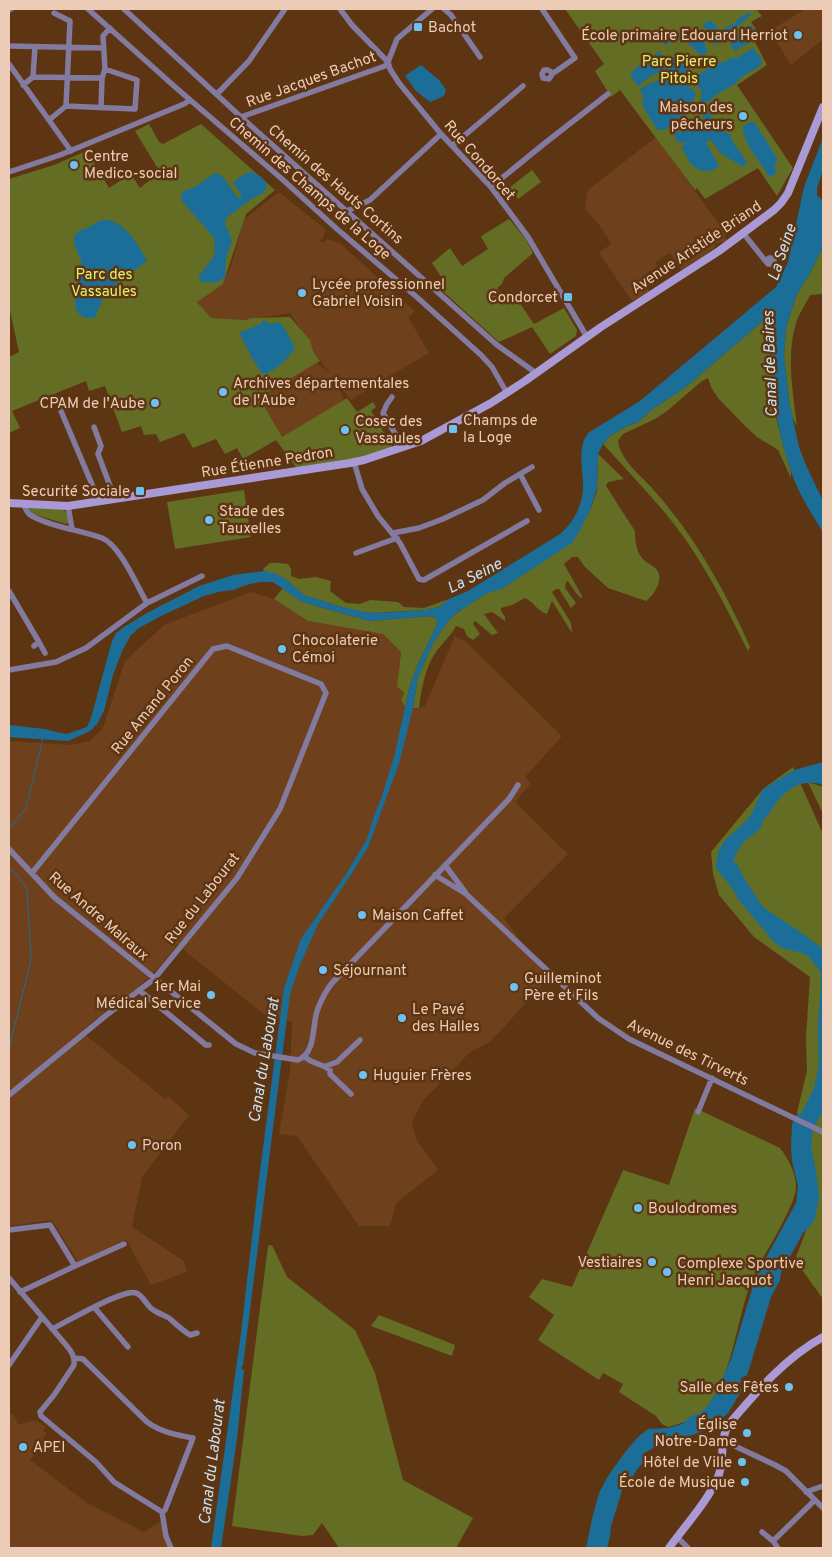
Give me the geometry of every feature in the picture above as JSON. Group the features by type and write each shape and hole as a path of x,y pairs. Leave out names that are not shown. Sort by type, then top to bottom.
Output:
{"street":[{"name":"Chemin des Champs de la Loge","path":"88,9 481,355 492,367 506,393"},
{"name":"Chemin des Hauts Cortins","path":"125,9 241,117 497,345 536,373"},
{"path":"217,94 249,61 285,9"},
{"name":"Rue Condorcet","path":"340,9 352,25 388,62 399,83 441,134 491,188 528,237 587,337"},
{"path":"388,62 397,39 432,9"},
{"path":"444,9 451,14 480,57"},
{"path":"542,9 578,61 554,73"},
{"path":"54,13 70,20 66,106"},
{"path":"101,108 102,78 105,69 103,36 110,28"},
{"path":"9,46 103,48"},
{"path":"33,77 35,47"},
{"name":"Rue Jacques Bachot","path":"241,117 386,66 388,62"},
{"path":"9,64 71,151"},
{"path":"49,120 66,106 135,109 137,80 105,69"},
{"path":"23,85 33,77 102,78"},
{"path":"452,146 523,86"},
{"path":"491,188 608,94"},
{"path":"9,172 71,151 190,100"},
{"name":"Avenue Aristide Briand","path":"587,337 719,251 774,210 788,193 823,107"},
{"path":"347,211 370,200 441,134"},
{"path":"743,234 767,262"},
{"name":"Rue Étienne Pedron","path":"9,503 68,506 354,462 421,441 442,430 506,393 587,337"},
{"path":"392,397 383,413 403,447"},
{"path":"61,411 99,501"},
{"path":"94,427 101,446 98,454 115,499"},
{"path":"354,462 362,489 378,516 397,538 419,579 424,580 527,521"},
{"path":"393,532 419,528 443,519 483,500 532,467"},
{"path":"520,474 539,510"},
{"path":"24,504 30,514 47,522 104,539 113,545 147,603"},
{"path":"68,506 72,529"},
{"path":"356,553 397,538"},
{"path":"9,670 56,662 86,648 147,603 202,576"},
{"path":"9,591 36,644 45,653"},
{"name":"Rue Amand Poron","path":"32,873 213,649 227,646 321,684 326,692"},
{"name":"Rue du Labourat","path":"9,1095 104,1017 154,979 237,878 280,809 326,692"},
{"path":"154,979 236,1044 255,1053 274,1057 298,1060 305,1057 310,1048 316,1013 327,989 509,799 518,785"},
{"name":"Rue Andre Malraux","path":"9,849 54,897 154,979"},
{"name":"Avenue des Tirverts","path":"445,865 466,894 598,1018 629,1039 823,1132"},
{"name":"Avenue des Tirverts","path":"435,876 466,894"},
{"path":"139,990 206,1045 209,1045"},
{"path":"326,1066 336,1062 360,1040"},
{"path":"305,1057 311,1062 326,1066 330,1070 330,1074 351,1094"},
{"path":"698,1112 712,1078"},
{"path":"9,1230 50,1225 75,1266"},
{"path":"20,1292 124,1244"},
{"path":"9,1278 73,1354 74,1358 74,1365 40,1412 41,1416 96,1462 114,1482 162,1512 166,1536 171,1548"},
{"path":"52,1329 94,1307 126,1293 133,1292 139,1294 153,1310 169,1318 184,1332 190,1335 197,1332"},
{"path":"94,1307 128,1347"},
{"path":"9,1365 42,1317"},
{"path":"669,1548 707,1497 719,1476 725,1431 778,1370 808,1345 823,1337"},
{"path":"74,1358 82,1359 147,1422 156,1428 175,1435 193,1438 165,1510 162,1512"},
{"path":"724,1441 786,1471 823,1508"},
{"path":"806,1492 823,1486"},
{"path":"772,1541 815,1500"},
{"path":"762,1532 778,1548"},
{"path":"677,1537 688,1548"}],"shaded area":[{"name":"École primaire Edouard Herriot","path":"805,9 823,9 823,39 791,65 770,31"},
{"path":"656,137 726,234 724,236 727,241 715,244 715,248 681,270 670,253 655,263 658,266 641,277 649,291 632,301 599,253 611,244 601,227 585,209 588,190"},
{"name":"Lycée professionnel Gabriel Voisin","path":"279,192 325,229 323,239 321,238 320,241 325,242 326,239 340,243 414,311 408,317 429,353 351,400 334,379 344,400 282,437 259,397 316,363 330,373 313,351 310,340 290,313 245,320 210,318 197,301 223,284 232,263 244,219"},
{"path":"251,592 274,599 308,621 383,634 401,652 397,687 404,694 405,707 415,709 425,706 455,636 466,642 562,736 525,777 531,783 515,802 568,854 504,918 548,979 491,1041 469,1053 422,1102 412,1122 416,1139 438,1170 396,1203 390,1226 359,1226 297,1136 279,1134 290,1071 292,1022 265,1015 178,944 156,971 82,1030 88,1037 165,1099 168,1096 189,1115 142,1177 132,1227 184,1261 187,1272 151,1285 126,1239 78,1262 52,1220 9,1226 9,741 71,745 90,741 103,728 125,661 164,625"},
{"path":"9,1412 15,1417 18,1425 35,1420 46,1427 43,1431 47,1433 30,1460 87,1503 144,1532 161,1521 171,1548 9,1548"}],"green space":[{"name":"Parc Pierre Pitois","path":"565,9 756,9 762,16 751,22 761,37 755,42 767,65 737,85 793,168 777,196 758,168 705,199 697,188 695,190 620,90 611,97 595,71 604,64"},
{"name":"Parc des Vassaules","path":"149,124 159,142 163,144 201,124 275,190 246,214 223,284 197,302 211,318 245,320 252,318 290,317 310,340 313,351 320,361 259,397 282,437 347,398 357,412 373,402 376,407 371,411 393,448 348,463 298,470 276,440 243,459 237,448 225,454 216,439 193,448 184,433 160,442 156,434 144,435 141,426 122,432 105,386 89,391 86,381 12,411 20,428 9,433 9,357 19,352 9,306 9,179 54,165 86,151 109,188 131,174 140,188 160,172 135,131"},
{"path":"532,170 541,182 518,199 509,188"},
{"path":"509,219 525,238 533,253 504,278 502,284 497,288 507,304 517,299 534,324 564,308 577,330 576,336 550,354 532,327 499,342 437,286 444,281 432,263 450,248 462,266 488,249 481,237 483,235"},
{"path":"823,247 823,294 810,295 797,319 791,348 792,387 797,426 792,416 789,401 784,356 786,328 796,296"},
{"path":"764,320 770,320 773,324 771,360 773,397 791,478 778,450 757,437 745,426 719,399 712,389 708,378 667,411 655,419 623,434 618,441 626,460 681,523 707,563 730,604 750,647 748,651 712,583 688,543 658,504 603,444 610,436 638,422 650,411 687,386"},
{"path":"598,454 624,479 608,482 606,486 635,531 636,545 640,555 659,574 659,583 652,595 646,601 608,588 585,567 578,557 572,557 564,564 582,596 581,598 568,581 565,588 576,603 571,608 559,589 552,592 571,623 572,633 552,601 547,614 525,598 501,608 505,621 492,612 484,614 498,633 492,635 475,621 473,624 480,634 473,640 467,636 464,629 456,626 431,661 424,680 419,708 413,708 418,677 433,643 450,619 485,594 493,590 500,590 572,542 591,508 597,491"},
{"name":"Stade des Tauxelles","path":"244,490 251,537 175,549 167,502"},
{"path":"27,508 61,508 66,512 69,522 66,524 30,513"},
{"path":"270,563 288,564 291,569 291,576 299,579 316,577 331,581 330,591 346,603 360,604 370,600 398,602 404,607 424,608 449,599 439,607 425,610 363,612 304,595 284,578 264,571 263,569"},
{"path":"283,588 302,602 370,621 430,616 436,618 438,621 436,627 418,664 410,685 405,707 401,700 404,693 397,687 401,652 383,634 308,621 274,599"},
{"path":"793,767 823,834 823,1299 795,1260 816,1204 797,1112 807,1071 806,1038 810,977 754,937 719,895 713,874 711,852 763,789"},
{"path":"808,782 823,787 823,814"},
{"name":"Complexe Sportive Henri Jacquot","path":"695,1108 780,1148 791,1166 796,1186 787,1214 751,1282 731,1355 718,1390 708,1406 700,1414 690,1420 668,1427 662,1424 656,1416 619,1392 623,1384 603,1373 599,1380 538,1340 554,1315 529,1297 542,1279 572,1287 623,1170 669,1185"},
{"path":"272,1245 287,1277 355,1330 375,1373 403,1480 473,1518 456,1548 339,1548 322,1523 313,1535 302,1536 232,1526 268,1246"},
{"path":"379,1315 455,1345 452,1356 371,1326"}],"water":[{"path":"749,12 751,15 724,38 721,30 735,23"},
{"path":"710,20 721,34 721,40 716,45 713,44 707,29 703,27"},
{"path":"749,26 752,26 755,31 755,38 735,51 730,41"},
{"path":"673,30 680,36 693,33 705,43 707,52 704,55 700,54 688,43 681,40 665,45 660,37 667,31"},
{"path":"753,48 761,58 762,63 760,66 711,100 699,104 702,93 694,82 694,77 718,63 725,62 732,57 737,58"},
{"path":"658,52 666,61 682,53 690,58 692,66 682,77 696,94 686,112 676,120 672,118 672,125 664,130 656,128 645,110 642,101 644,97 640,90 663,79 665,76 668,80 673,81 661,72 648,77 638,86 630,75"},
{"path":"421,65 439,80 446,90 444,96 430,102 416,91 406,75"},
{"path":"711,112 715,123 720,125 724,132 730,134 733,142 745,159 747,163 743,167 718,151 709,140 706,143 719,166 712,170 704,171 693,166 682,149 686,142 679,143 674,135 675,132 681,132 683,127 688,127 691,122 698,120 702,123 704,122 702,116"},
{"path":"754,122 777,158 774,166 777,172 771,177 752,152 745,139 743,126"},
{"path":"823,138 823,170 817,188 817,195 823,200 823,247 796,296 786,328 784,356 789,401 799,447 823,501 823,532 797,487 785,453 774,399 773,324 769,320 764,320 687,386 650,411 638,422 610,436 598,454 597,488 591,508 572,543 500,590 484,595 460,611 456,606 459,611 450,619 433,643 418,677 413,708 399,764 368,847 318,924 299,967 290,994 243,1365 241,1368 244,1370 237,1439 221,1548 211,1548 241,1333 284,988 301,939 346,874 367,839 394,757 410,685 437,621 436,618 430,616 370,621 302,602 273,582 246,585 233,590 204,596 161,616 139,628 131,635 123,649 113,675 104,711 97,724 90,731 68,741 9,737 9,725 45,729 67,734 87,727 116,633 147,613 199,586 233,575 264,571 284,578 304,595 338,606 374,613 425,610 439,607 449,599 468,591 560,534 573,519 583,493 581,459 583,445 588,433 640,401 776,287 788,262 804,187"},
{"path":"252,172 264,180 267,187 263,193 226,218 225,225 232,241 226,258 225,277 216,283 202,282 199,276 215,252 214,238 182,201 181,194 211,175 218,173 236,195 241,198 233,182"},
{"path":"103,220 115,222 126,231 136,242 147,261 107,291 94,318 84,317 78,312 75,305 81,261 74,240 80,230"},
{"path":"263,320 271,324 279,322 295,348 281,364 271,371 262,374 240,334 261,324"},
{"path":"823,762 823,785 817,783 800,784 785,793 763,820 759,830 742,844 733,861 737,864 763,907 823,949 823,1111 813,1129 811,1146 819,1198 815,1218 803,1233 781,1273 780,1280 771,1297 747,1375 741,1378 740,1387 742,1390 728,1413 715,1427 660,1445 643,1454 647,1458 628,1483 625,1481 611,1526 607,1548 586,1548 599,1493 608,1476 626,1451 648,1429 668,1428 682,1424 691,1416 700,1413 707,1407 716,1393 731,1359 756,1276 796,1203 798,1186 792,1161 792,1124 797,1114 802,1113 814,1088 819,1065 820,971 809,957 802,953 782,948 774,942 738,899 716,868 718,852 724,841 751,815 763,789 794,770"}],"waterway":[{"path":"693,88 696,85"},
{"path":"9,829 26,808 43,738"},
{"path":"9,867 19,877 27,890 31,960 9,1049"}],"place":[{"name":"Bachot","path":"418,27"},
{"name":"École primaire Edouard Herriot","path":"798,35"},
{"name":"Maison des pêcheurs","path":"743,116"},
{"name":"Centre Medico-social","path":"74,165"},
{"name":"Lycée professionnel Gabriel Voisin","path":"302,293"},
{"name":"Condorcet","path":"568,297"},
{"name":"Archives départementales de l'Aube","path":"223,392"},
{"name":"CPAM de l'Aube","path":"155,403"},
{"name":"Champs de la Loge","path":"453,429"},
{"name":"Cosec des Vassaules","path":"345,430"},
{"name":"Securité Sociale","path":"140,491"},
{"name":"Stade des Tauxelles","path":"209,520"},
{"name":"Chocolaterie Cémoi","path":"282,649"},
{"name":"Maison Caffet","path":"362,915"},
{"name":"Séjournant","path":"323,970"},
{"name":"Guilleminot Père et Fils","path":"514,987"},
{"name":"1er Mai Médical Service","path":"211,995"},
{"name":"Le Pavé des Halles","path":"402,1018"},
{"name":"Huguier Frères","path":"363,1075"},
{"name":"Poron","path":"132,1145"},
{"name":"Boulodromes","path":"638,1208"},
{"name":"Vestiaires","path":"652,1262"},
{"name":"Complexe Sportive Henri Jacquot","path":"667,1272"},
{"name":"Salle des Fêtes","path":"789,1387"},
{"name":"Église Notre-Dame","path":"747,1433"},
{"name":"APEI","path":"23,1447"},
{"name":"Hôtel de Ville","path":"742,1462"},
{"name":"École de Musique","path":"745,1482"}],"water label":[{"name":"La Seine","path":"781,252"},
{"name":"Canal de Baires","path":"769,364"},
{"name":"La Seine","path":"474,575"},
{"name":"Canal du Labourat","path":"263,1060"},
{"name":"Canal du Labourat","path":"211,1462"}]}
